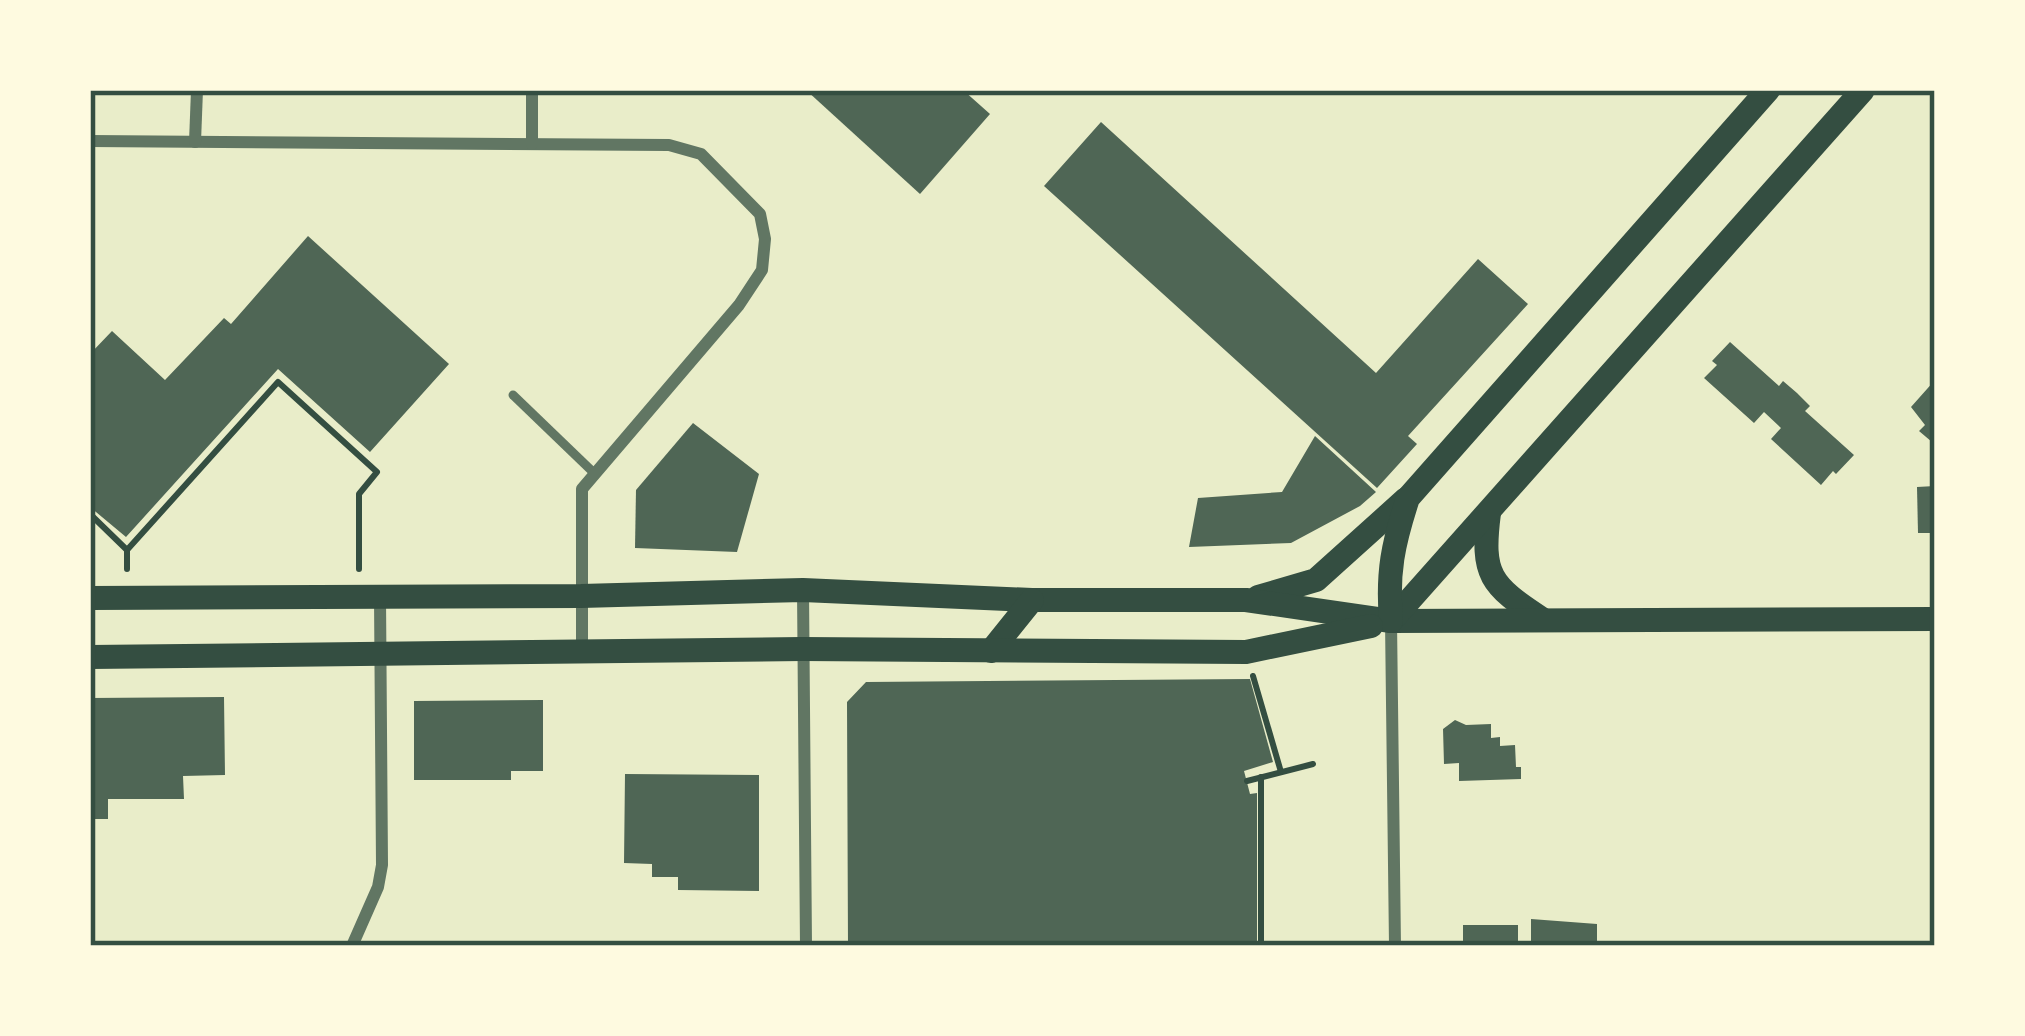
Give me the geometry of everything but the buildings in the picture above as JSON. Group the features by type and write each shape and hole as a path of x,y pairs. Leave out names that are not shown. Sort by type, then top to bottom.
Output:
{"main road":[{"path":"1250,600 1316,580 1408,497 1768,90"},
{"path":"90,657 802,649 1246,652 1391,621 1863,90"},
{"path":"1391,621 1390,554 1408,497"},
{"path":"1489,513 1484,553 1489,571 1502,590 1542,619"},
{"path":"90,598 803,590 1032,600 1250,600 1391,621 1935,619"},
{"path":"991,651 1032,600"}],"street":[{"path":"195,142 197,90"},
{"path":"532,90 532,144"},
{"path":"90,141 669,145 701,154 760,214 765,239 762,270 740,305 582,489 582,651"},
{"path":"803,590 806,946"},
{"path":"352,946 378,887 382,865 380,597"},
{"path":"1391,621 1395,946"}],"lane":[{"path":"513,395 593,472"}],"path":[{"path":"127,571 127,550 278,382 377,472 359,494 359,569"},
{"path":"90,514 127,550"},
{"path":"1250,667 1281,772"},
{"path":"1246,781 1313,764"},
{"path":"1261,777 1261,946"}]}
